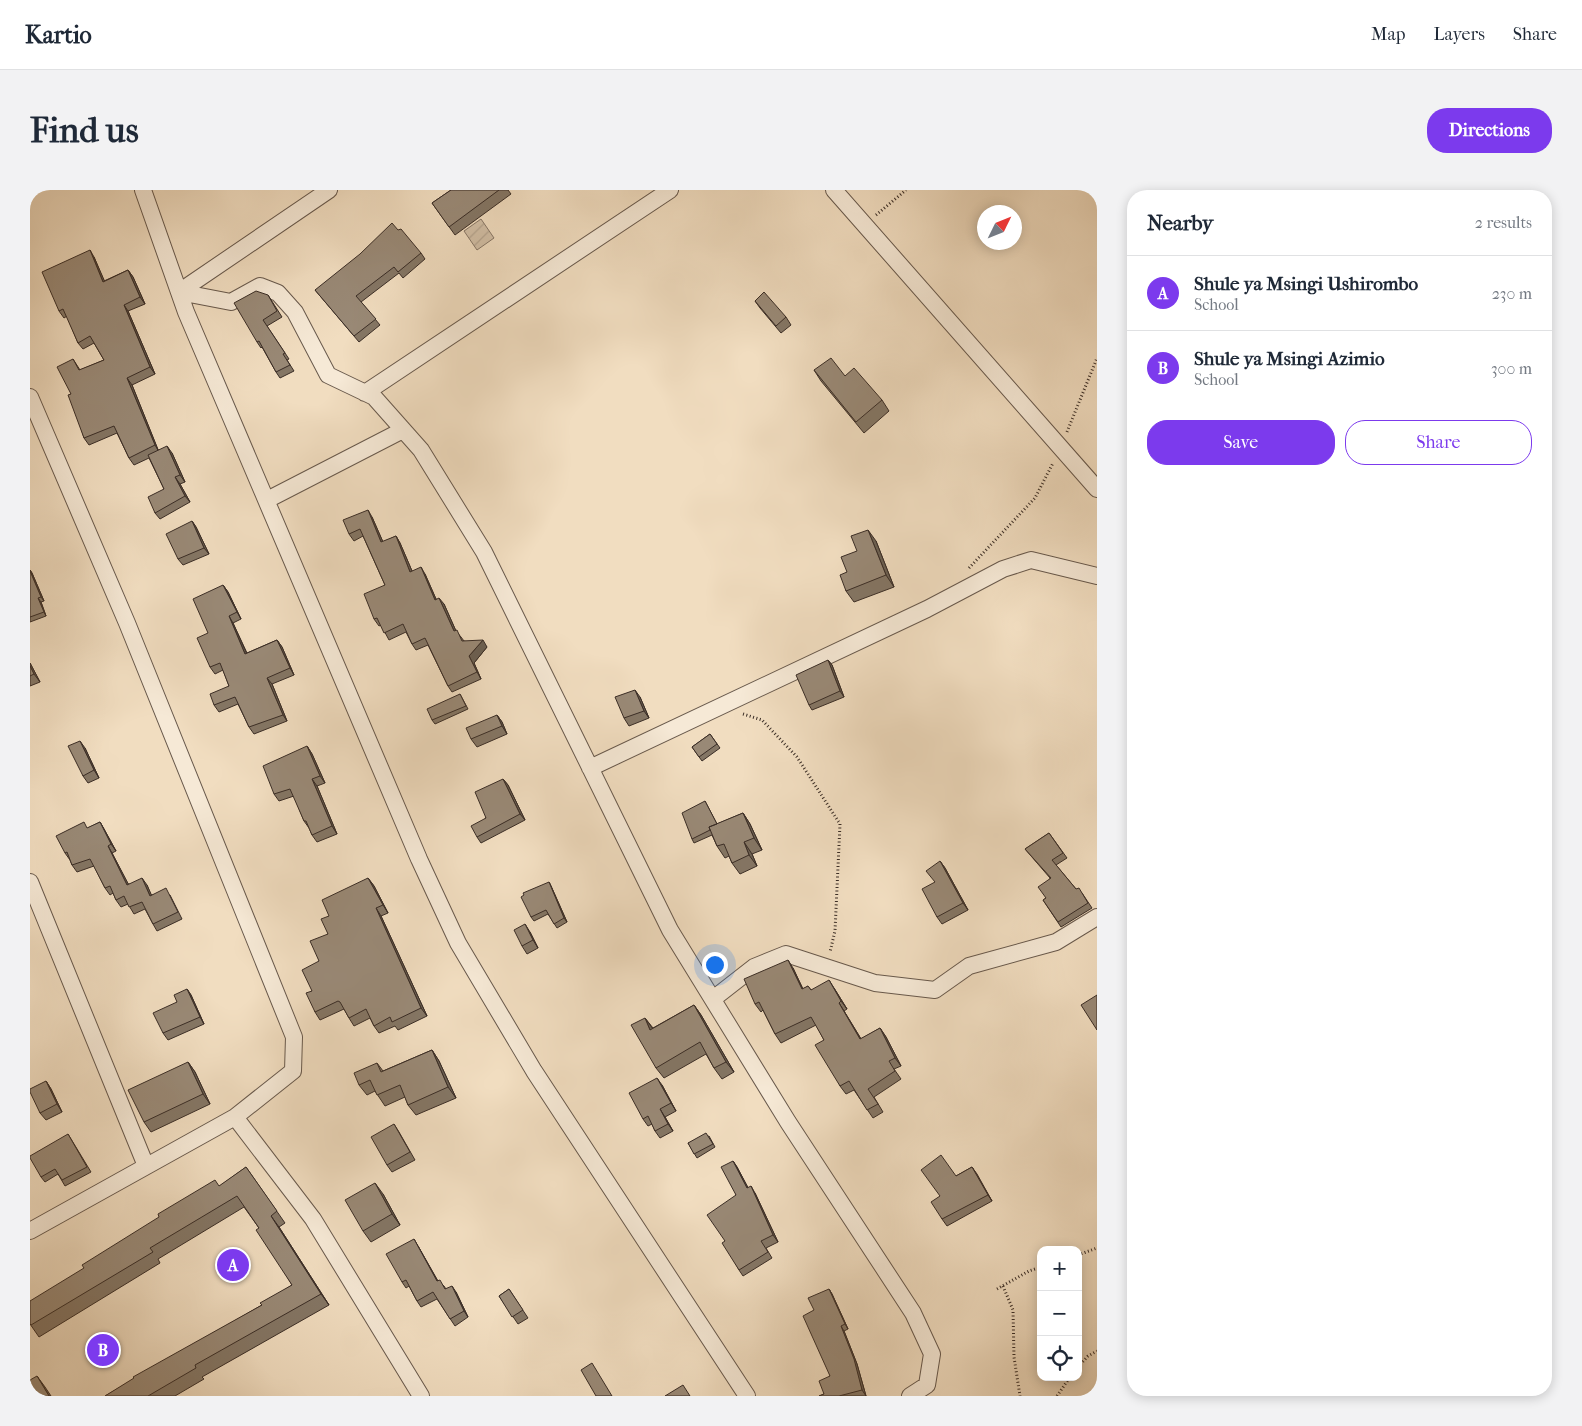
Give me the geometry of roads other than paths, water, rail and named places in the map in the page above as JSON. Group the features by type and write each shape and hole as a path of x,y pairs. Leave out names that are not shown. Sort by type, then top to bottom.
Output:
{"street":[{"path":"143,190 179,292 418,856 458,944 534,1071 747,1396"},
{"path":"179,292 329,190"},
{"path":"365,393 670,190"},
{"path":"834,190 1097,489"},
{"path":"179,292 231,302 260,286 278,293 295,312 328,375 374,397 422,450 484,552 670,930 788,1122 913,1313 932,1354 927,1385 910,1396"},
{"path":"30,397 127,623 294,1037 293,1071 235,1117 30,1231"},
{"path":"267,500 403,430"},
{"path":"590,768 927,609 1004,569 1031,560 1097,576"},
{"path":"30,882 146,1166"},
{"path":"713,999 754,967 786,954 875,983 935,990 969,966 1056,942 1097,917"},
{"path":"235,1117 313,1219 421,1396"}],"place":[{"name":"Shule ya Msingi Ushirombo","path":"233,1265"},
{"name":"Shule ya Msingi Azimio","path":"103,1350"}]}
